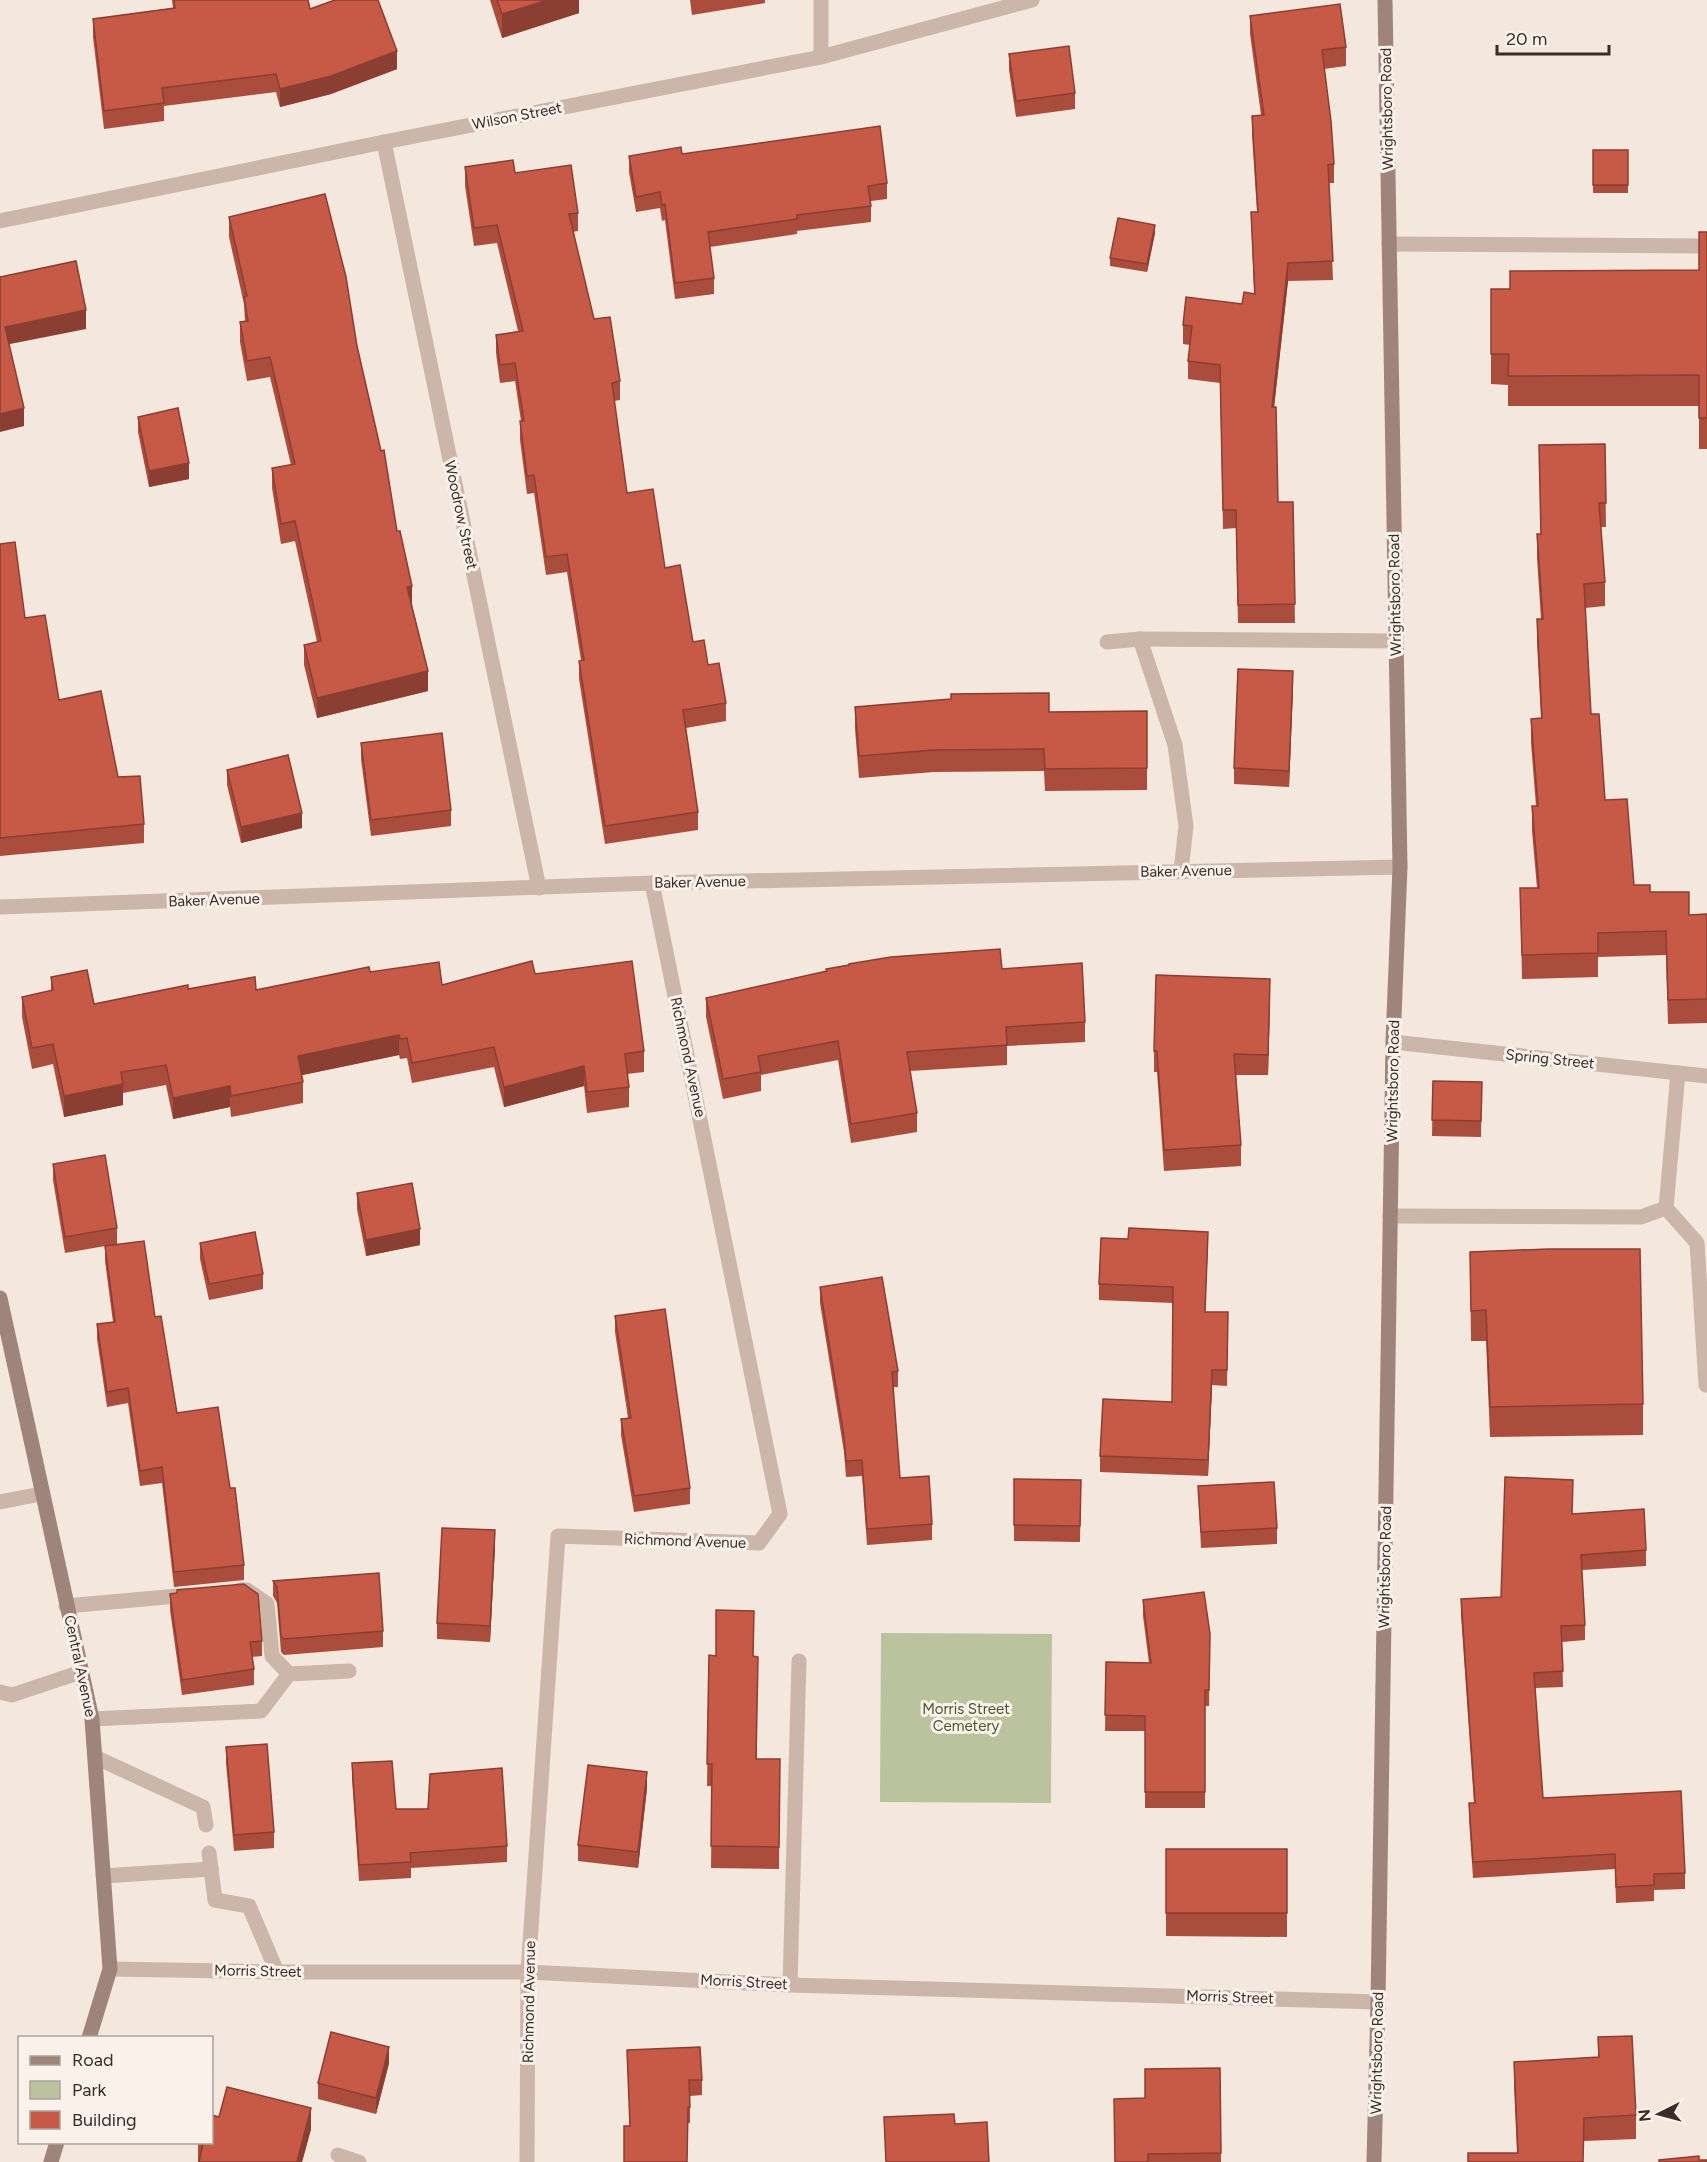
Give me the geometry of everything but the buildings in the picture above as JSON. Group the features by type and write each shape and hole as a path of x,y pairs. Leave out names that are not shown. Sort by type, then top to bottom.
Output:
{"main road":[{"name":"Wrightsboro Road","path":"1374,2162 1393,1042 1400,867 1385,0"},
{"name":"Central Avenue","path":"0,1298 92,1719 110,1969 89,2036"},
{"path":"51,2162 56,2144"}],"street":[{"path":"820,0 821,57"},
{"name":"Wilson Street","path":"0,221 384,142 821,57 1032,0"},
{"name":"Woodrow Street","path":"384,142 539,888"},
{"path":"1389,244 1707,246"},
{"path":"1140,639 1175,745 1186,826 1181,871"},
{"path":"1107,642 1140,639 1396,641"},
{"name":"Baker Avenue","path":"0,907 652,883 1400,867"},
{"name":"Richmond Avenue","path":"527,2162 528,1972 558,1536 759,1543 780,1514 652,883"},
{"name":"Spring Street","path":"1393,1042 1707,1076"},
{"path":"1678,1073 1666,1208 1697,1243 1706,1385"},
{"path":"1390,1216 1641,1217 1666,1208"},
{"path":"0,1502 41,1494"},
{"path":"225,1592 247,1590 267,1604 272,1656 289,1674 349,1671"},
{"path":"66,1606 202,1594"},
{"path":"790,1985 799,1661"},
{"path":"0,1692 12,1695 81,1672"},
{"path":"92,1719 261,1711 289,1674"},
{"path":"95,1757 203,1807 206,1825"},
{"path":"209,1853 214,1900 249,1906 277,1972"},
{"path":"104,1876 211,1869"},
{"name":"Morris Street","path":"110,1969 277,1972 528,1972 790,1985 1378,2002"},
{"path":"338,2155 359,2162"}],"green space":[{"name":"Morris Street Cemetery","path":"881,1633 1052,1634 1051,1803 880,1802"}]}
